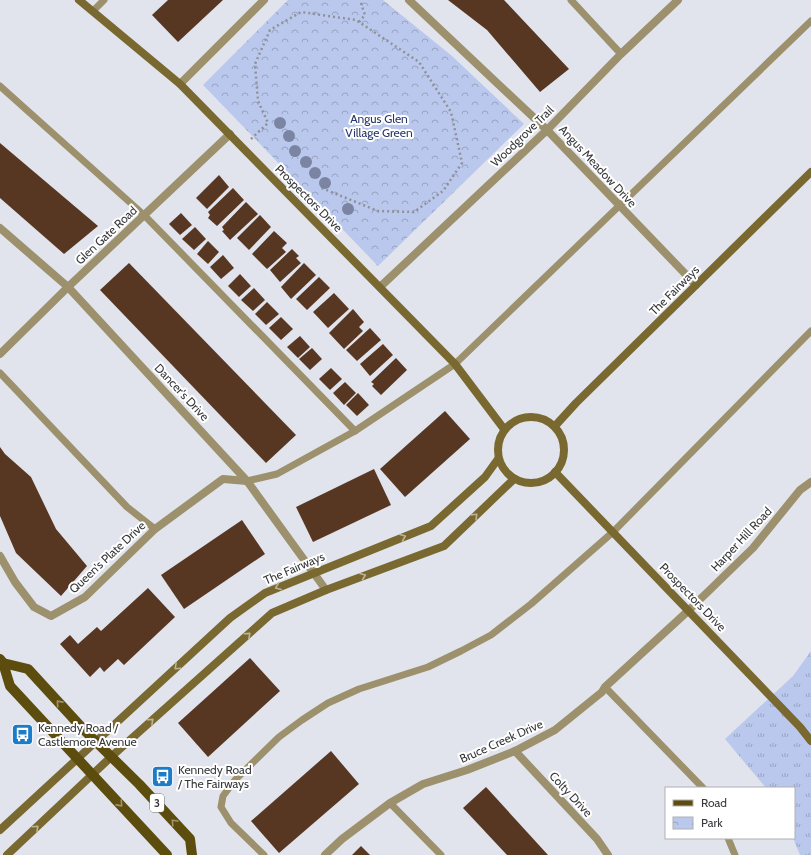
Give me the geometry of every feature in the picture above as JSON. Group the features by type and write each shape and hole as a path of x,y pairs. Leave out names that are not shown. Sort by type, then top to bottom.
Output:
{"main road":[{"name":"3","path":"2,661 28,669 190,839 192,855"},
{"name":"3","path":"2,661 10,686 167,855"}],"street":[{"name":"Prospectors Drive","path":"79,0 180,84 230,134 455,364 504,429"},
{"path":"180,84 264,0"},
{"name":"Angus Meadow Drive","path":"408,0 547,130 696,286"},
{"name":"Woodgrove Trail","path":"380,287 547,130 621,54 678,0"},
{"name":"Glen Gate Road","path":"0,354 68,287 230,134"},
{"name":"The Fairways","path":"555,426 576,403 811,172"},
{"name":"Dancer's Drive","path":"0,228 68,287 247,481 326,590"},
{"path":"531,416 546,420 555,426 562,438 564,456 555,472 543,481 528,483 514,479 504,469 498,459 497,449 499,438 504,429 516,419 531,416"},
{"name":"The Fairways","path":"0,830 230,618 265,593 431,526 485,477 498,459"},
{"name":"Prospectors Drive","path":"555,472 800,727 811,741"},
{"name":"Queen's Plate Drive","path":"0,556 15,582 34,607 51,616 85,597 155,529 223,479 247,481"},
{"path":"7,855 112,756 272,613 326,590 444,546 514,479"},
{"name":"Harper Hill Road","path":"688,611 753,548 800,490 811,482"},
{"name":"Bruce Creek Drive","path":"325,855 342,839 390,803 423,784 467,770 514,751 556,730 602,692 605,687 688,611"},
{"name":"Colty Drive","path":"514,751 597,840 608,855"}],"lane":[{"path":"93,11 104,0"},
{"path":"571,0 621,54"},
{"path":"247,481 277,474 355,431 455,364 811,21"},
{"path":"0,86 144,215 355,431"},
{"path":"264,855 231,823 221,806 223,796 235,780 279,737 328,703 359,689 428,667 491,635 531,604 613,532 811,331"},
{"path":"0,373 127,507 155,529"},
{"path":"605,687 702,787"},
{"path":"390,803 440,855"},
{"path":"728,839 735,855"}],"path":[{"path":"359,22 365,15 360,0"},
{"path":"251,139 268,123 258,101 255,64 270,30 301,12 356,20 419,62 451,112 462,163 443,191 414,212 378,211 319,187"}],"green space":[{"name":"Angus Glen Village Green","path":"288,0 383,0 452,56 524,124 378,266 203,85"},
{"path":"811,651 811,855 800,855 793,839 795,839 795,787 765,787 725,739 793,676"}],"building":[{"path":"168,0 223,0 178,42 152,15"},
{"path":"448,0 504,0 569,69 540,92 487,30"},
{"path":"0,143 98,226 64,254 0,198"},
{"path":"219,175 229,187 207,209 196,198"},
{"path":"233,188 244,200 217,226 208,218 210,215 208,212"},
{"path":"246,202 258,214 230,240 222,231 224,230 222,227"},
{"path":"181,213 192,225 180,235 169,224"},
{"path":"260,215 271,227 249,250 237,238"},
{"path":"195,227 206,239 194,250 182,239"},
{"path":"274,231 287,243 282,248 286,252 267,269 252,254"},
{"path":"208,241 219,252 208,264 197,254"},
{"path":"292,249 299,256 296,258 301,263 280,282 270,270"},
{"path":"223,255 234,268 221,279 210,267"},
{"path":"129,263 296,435 266,463 100,290"},
{"path":"304,263 316,275 291,299 281,287"},
{"path":"240,274 251,286 239,297 228,286"},
{"path":"319,277 330,288 307,310 296,299"},
{"path":"254,288 265,300 253,311 241,300"},
{"path":"334,293 349,309 328,328 313,312"},
{"path":"267,302 279,314 266,325 255,314"},
{"path":"353,309 364,322 359,327 363,331 344,349 329,333"},
{"path":"281,317 293,329 281,340 269,328"},
{"path":"370,328 381,340 357,361 346,350"},
{"path":"300,336 310,347 298,358 287,347"},
{"path":"383,344 393,355 370,376 360,364"},
{"path":"312,348 322,359 310,370 299,359"},
{"path":"396,358 407,370 381,395 372,386 374,384 371,382"},
{"path":"331,368 342,379 330,390 319,379"},
{"path":"345,382 356,393 344,405 333,393"},
{"path":"358,393 369,405 357,416 346,405"},
{"path":"445,411 470,439 405,497 380,469"},
{"path":"0,447 5,454 31,477 56,529 87,566 61,596 16,553 0,516"},
{"path":"374,469 391,505 313,542 296,507"},
{"path":"242,520 265,554 184,609 161,575"},
{"path":"148,588 175,617 124,665 118,659 104,672 100,667 90,677 60,644 70,635 78,644 97,627 101,631"},
{"path":"250,658 280,691 208,757 178,723"},
{"path":"331,751 359,784 279,853 251,821"},
{"path":"486,787 548,855 507,855 463,808"},
{"path":"361,846 370,855 352,855"}],"place":[{"name":"Kennedy Road / Castlemore Avenue","path":"22,734"},
{"name":"Kennedy Road / The Fairways","path":"162,776"}]}
